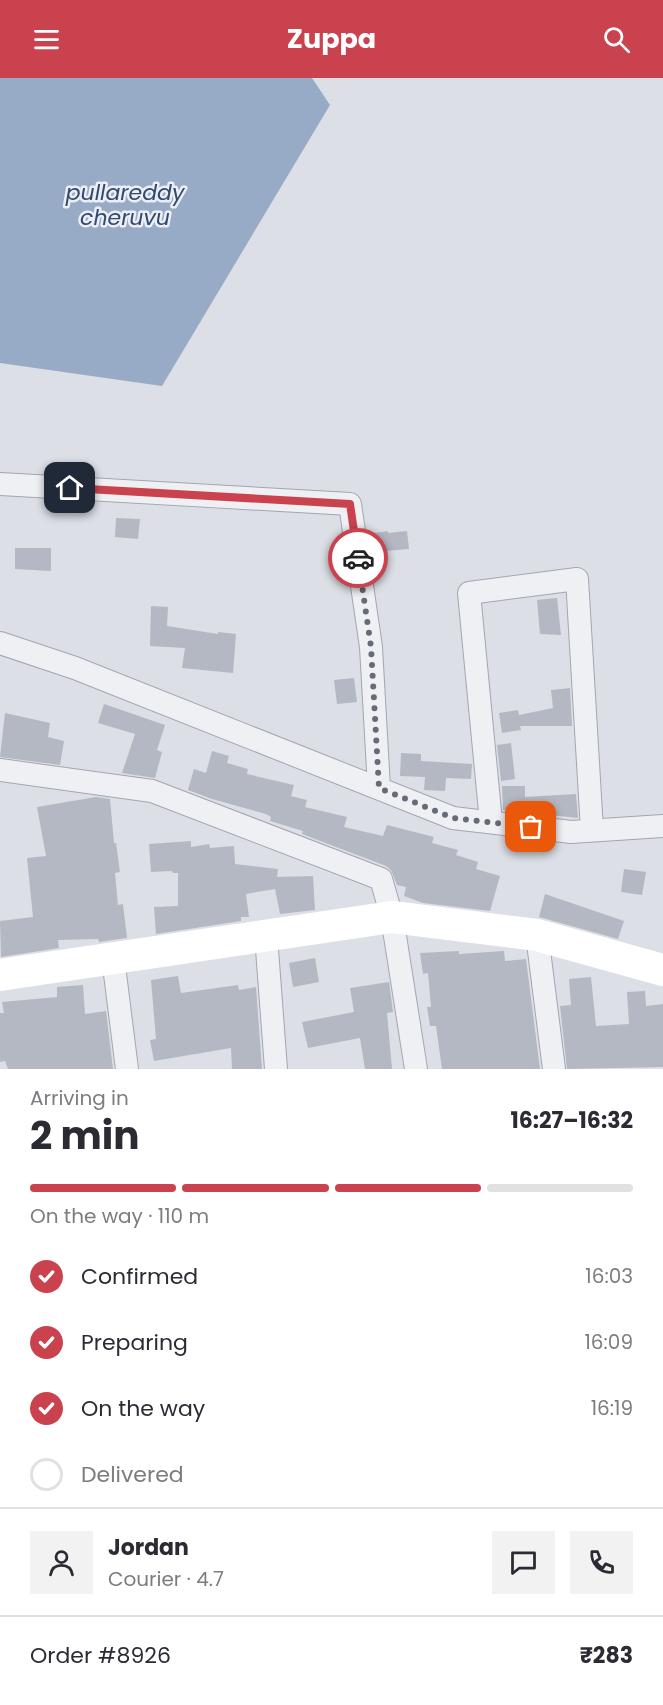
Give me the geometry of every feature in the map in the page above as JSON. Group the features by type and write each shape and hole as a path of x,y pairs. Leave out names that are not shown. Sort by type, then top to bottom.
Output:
{"main road":[{"path":"0,975 392,917 537,935 663,970"}],"street":[{"path":"0,484 350,504 371,647 379,788"},
{"path":"491,822 469,593 577,579 592,830"},
{"path":"0,643 75,668 453,818 571,832 663,825"},
{"path":"0,770 152,791 381,879 392,917 416,1069"},
{"path":"537,935 554,1069"},
{"path":"266,936 276,1069"},
{"path":"113,958 127,1069"}],"water":[{"name":"pullareddy cheruvu","path":"0,78 312,78 330,105 162,386 0,363"}],"building":[{"path":"116,518 140,519 138,539 115,537"},
{"path":"388,531 388,533 407,531 409,549 372,552 369,534"},
{"path":"15,548 51,548 51,571 15,569"},
{"path":"557,598 561,635 540,634 537,600"},
{"path":"151,606 168,607 167,626 218,634 218,632 236,634 233,673 182,668 185,648 150,646"},
{"path":"354,678 357,702 337,704 334,680"},
{"path":"570,688 572,726 520,726 521,730 502,733 499,713 518,710 519,715 553,708 551,690"},
{"path":"104,704 165,725 157,750 162,752 155,778 122,773 135,734 98,723"},
{"path":"5,713 50,723 48,737 64,741 60,765 0,757"},
{"path":"511,743 515,779 501,781 497,745"},
{"path":"212,751 229,756 227,763 248,769 247,774 294,785 291,796 307,800 305,807 347,817 344,827 383,836 387,825 434,837 432,843 458,850 456,855 478,862 476,869 500,876 490,911 423,903 404,896 406,887 397,885 391,870 386,866 302,834 303,831 270,821 271,817 266,814 188,790 194,769 206,773"},
{"path":"401,753 421,754 421,761 472,764 471,779 446,778 445,791 424,790 425,777 400,776"},
{"path":"502,786 525,786 525,797 576,794 578,818 503,810"},
{"path":"96,797 110,799 114,843 116,843 120,872 115,873 118,905 123,904 127,938 99,942 98,939 58,940 59,948 1,957 0,921 33,917 27,858 46,856 37,807"},
{"path":"191,841 191,847 209,844 210,848 234,846 235,864 278,869 277,877 313,876 315,910 280,914 275,889 246,894 249,917 241,917 241,921 156,934 154,907 178,906 178,873 151,872 149,844"},
{"path":"624,869 646,872 642,895 621,892"},
{"path":"545,894 624,921 618,939 539,917"},
{"path":"459,951 459,954 504,951 505,961 526,959 540,1069 442,1069 436,1026 430,1026 427,1007 431,1007 428,973 423,974 420,953"},
{"path":"315,958 319,982 293,987 289,963"},
{"path":"178,976 181,993 238,985 239,990 256,987 262,1069 232,1069 231,1048 154,1061 150,1040 156,1039 151,980"},
{"path":"591,977 596,1026 629,1024 627,992 645,991 646,1006 663,1004 663,1067 567,1069 560,1006 571,1005 569,979"},
{"path":"389,982 393,1012 387,1013 392,1069 365,1069 360,1038 308,1048 302,1022 354,1012 350,988"},
{"path":"83,985 85,1014 106,1011 113,1069 8,1069 5,1061 0,1062 0,1013 4,1013 2,1002 57,997 57,987"}],"way so far":[{"path":"358,558 371,647 379,788 453,818 531,827"}],"route":[{"path":"70,488 350,504 358,558"}]}
